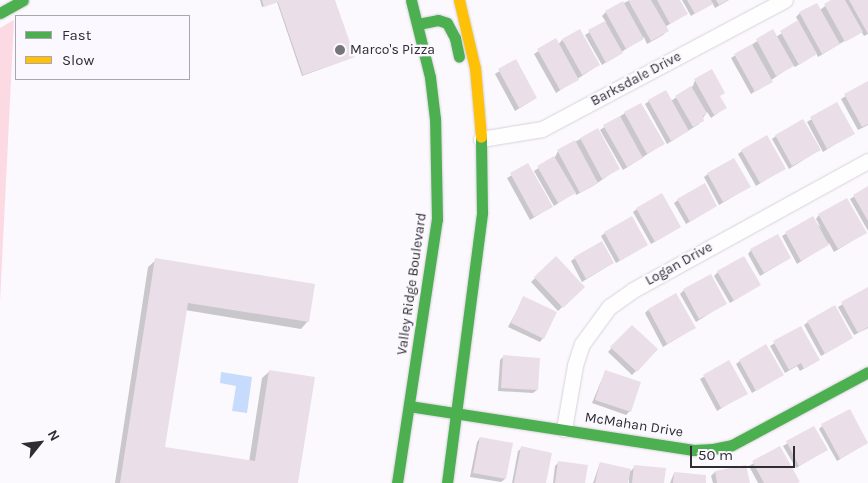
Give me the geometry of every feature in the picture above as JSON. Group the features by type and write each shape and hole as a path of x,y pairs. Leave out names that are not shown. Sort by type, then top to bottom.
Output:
{"main road":[{"path":"0,13 23,0"},
{"name":"Valley Ridge Boulevard","path":"397,483 437,219 435,119 412,0"},
{"path":"447,483 480,240 481,139 475,68 459,0"},
{"path":"418,24 438,20 446,23 455,38 462,70 478,105"},
{"name":"McMahan Drive","path":"409,406 458,411 694,450 713,449 732,445 864,374"}],"street":[{"name":"Barksdale Drive","path":"481,139 542,129 785,0"},
{"name":"Logan Drive","path":"564,429 575,365 582,344 609,307 633,290 868,161"},
{"path":"864,374 868,390"}],"shaded area":[{"path":"14,20 0,302 0,28"}],"water":[{"path":"221,372 252,377 247,413 232,411 236,386 220,383"}],"building":[{"path":"262,0 335,0 355,57 303,75 278,2 264,7"},
{"path":"628,0 651,0 669,31 651,41"},
{"path":"657,0 680,0 688,14 670,24"},
{"path":"687,0 711,0 713,4 695,14"},
{"path":"716,0 728,0 719,5"},
{"path":"831,0 845,0 863,32 845,42 824,4"},
{"path":"849,0 868,0 868,34"},
{"path":"623,1 644,39 626,49 605,11"},
{"path":"817,3 840,44 822,54 799,12"},
{"path":"798,20 817,54 799,65 780,31"},
{"path":"605,21 623,53 606,63 588,30"},
{"path":"580,29 600,65 582,75 562,39"},
{"path":"773,29 794,66 776,76 756,39"},
{"path":"556,38 579,80 560,90 537,49"},
{"path":"752,44 773,82 755,92 734,54"},
{"path":"516,59 537,98 519,108 498,69"},
{"path":"712,69 725,93 720,96 727,108 714,115 694,79"},
{"path":"868,81 868,124 862,127 844,94"},
{"path":"691,86 707,113 703,116 704,121 693,127 675,96"},
{"path":"666,90 689,131 671,141 648,100"},
{"path":"837,102 855,134 827,149 810,117"},
{"path":"641,103 665,144 647,154 624,112"},
{"path":"620,116 643,158 627,167 603,125"},
{"path":"803,119 821,150 792,166 775,135"},
{"path":"598,128 620,169 602,179 580,138"},
{"path":"767,135 786,169 760,183 741,150"},
{"path":"575,140 598,183 580,193 557,150"},
{"path":"554,156 576,193 558,203 537,166"},
{"path":"734,158 751,187 723,202 707,173"},
{"path":"528,163 553,207 534,217 510,173"},
{"path":"705,183 717,206 690,222 677,199"},
{"path":"868,186 868,221 853,195"},
{"path":"662,193 681,227 655,242 636,208"},
{"path":"847,198 867,233 838,249 818,214"},
{"path":"632,216 648,245 620,261 604,232"},
{"path":"813,216 829,245 801,261 785,232"},
{"path":"778,234 791,258 764,273 750,249"},
{"path":"602,241 614,263 586,279 574,257"},
{"path":"556,256 585,287 563,308 534,277"},
{"path":"744,256 761,285 734,301 717,271"},
{"path":"155,258 315,284 309,322 188,303 165,447 255,461 269,370 315,377 298,483 120,483"},
{"path":"711,274 727,304 699,319 683,289"},
{"path":"868,287 868,327 858,333 841,302"},
{"path":"676,293 696,328 667,344 648,309"},
{"path":"523,296 557,312 544,339 511,323"},
{"path":"835,305 853,338 825,354 807,321"},
{"path":"632,325 658,349 637,372 610,347"},
{"path":"801,326 820,360 804,369 801,363 789,370 773,341"},
{"path":"766,344 784,375 756,391 739,360"},
{"path":"503,355 540,358 538,390 501,388"},
{"path":"729,360 748,394 721,408 703,375"},
{"path":"605,370 641,382 631,412 595,400"},
{"path":"850,409 868,443 840,459 821,424"},
{"path":"814,426 828,450 799,466 786,441"},
{"path":"480,437 513,443 506,479 473,473"},
{"path":"521,446 552,453 546,483 514,483"},
{"path":"780,446 800,482 764,483 752,461"},
{"path":"558,461 588,465 585,483 555,483"},
{"path":"600,462 631,469 628,483 595,483"},
{"path":"634,465 666,468 664,483 632,483"},
{"path":"746,465 750,483 717,483 715,471"},
{"path":"674,472 706,475 706,483 673,483"}],"traffic: fast":[{"path":"0,13 23,0"},
{"path":"397,483 437,219 435,119 430,77 411,0"},
{"path":"418,24 438,20 447,23 455,38 459,57"},
{"path":"447,483 482,212 481,137"},
{"path":"409,406 694,450 713,449 732,445 868,372"}],"traffic: slow":[{"path":"459,0 475,68 481,137"}],"place":[{"name":"Marco's Pizza","path":"340,50"}]}
